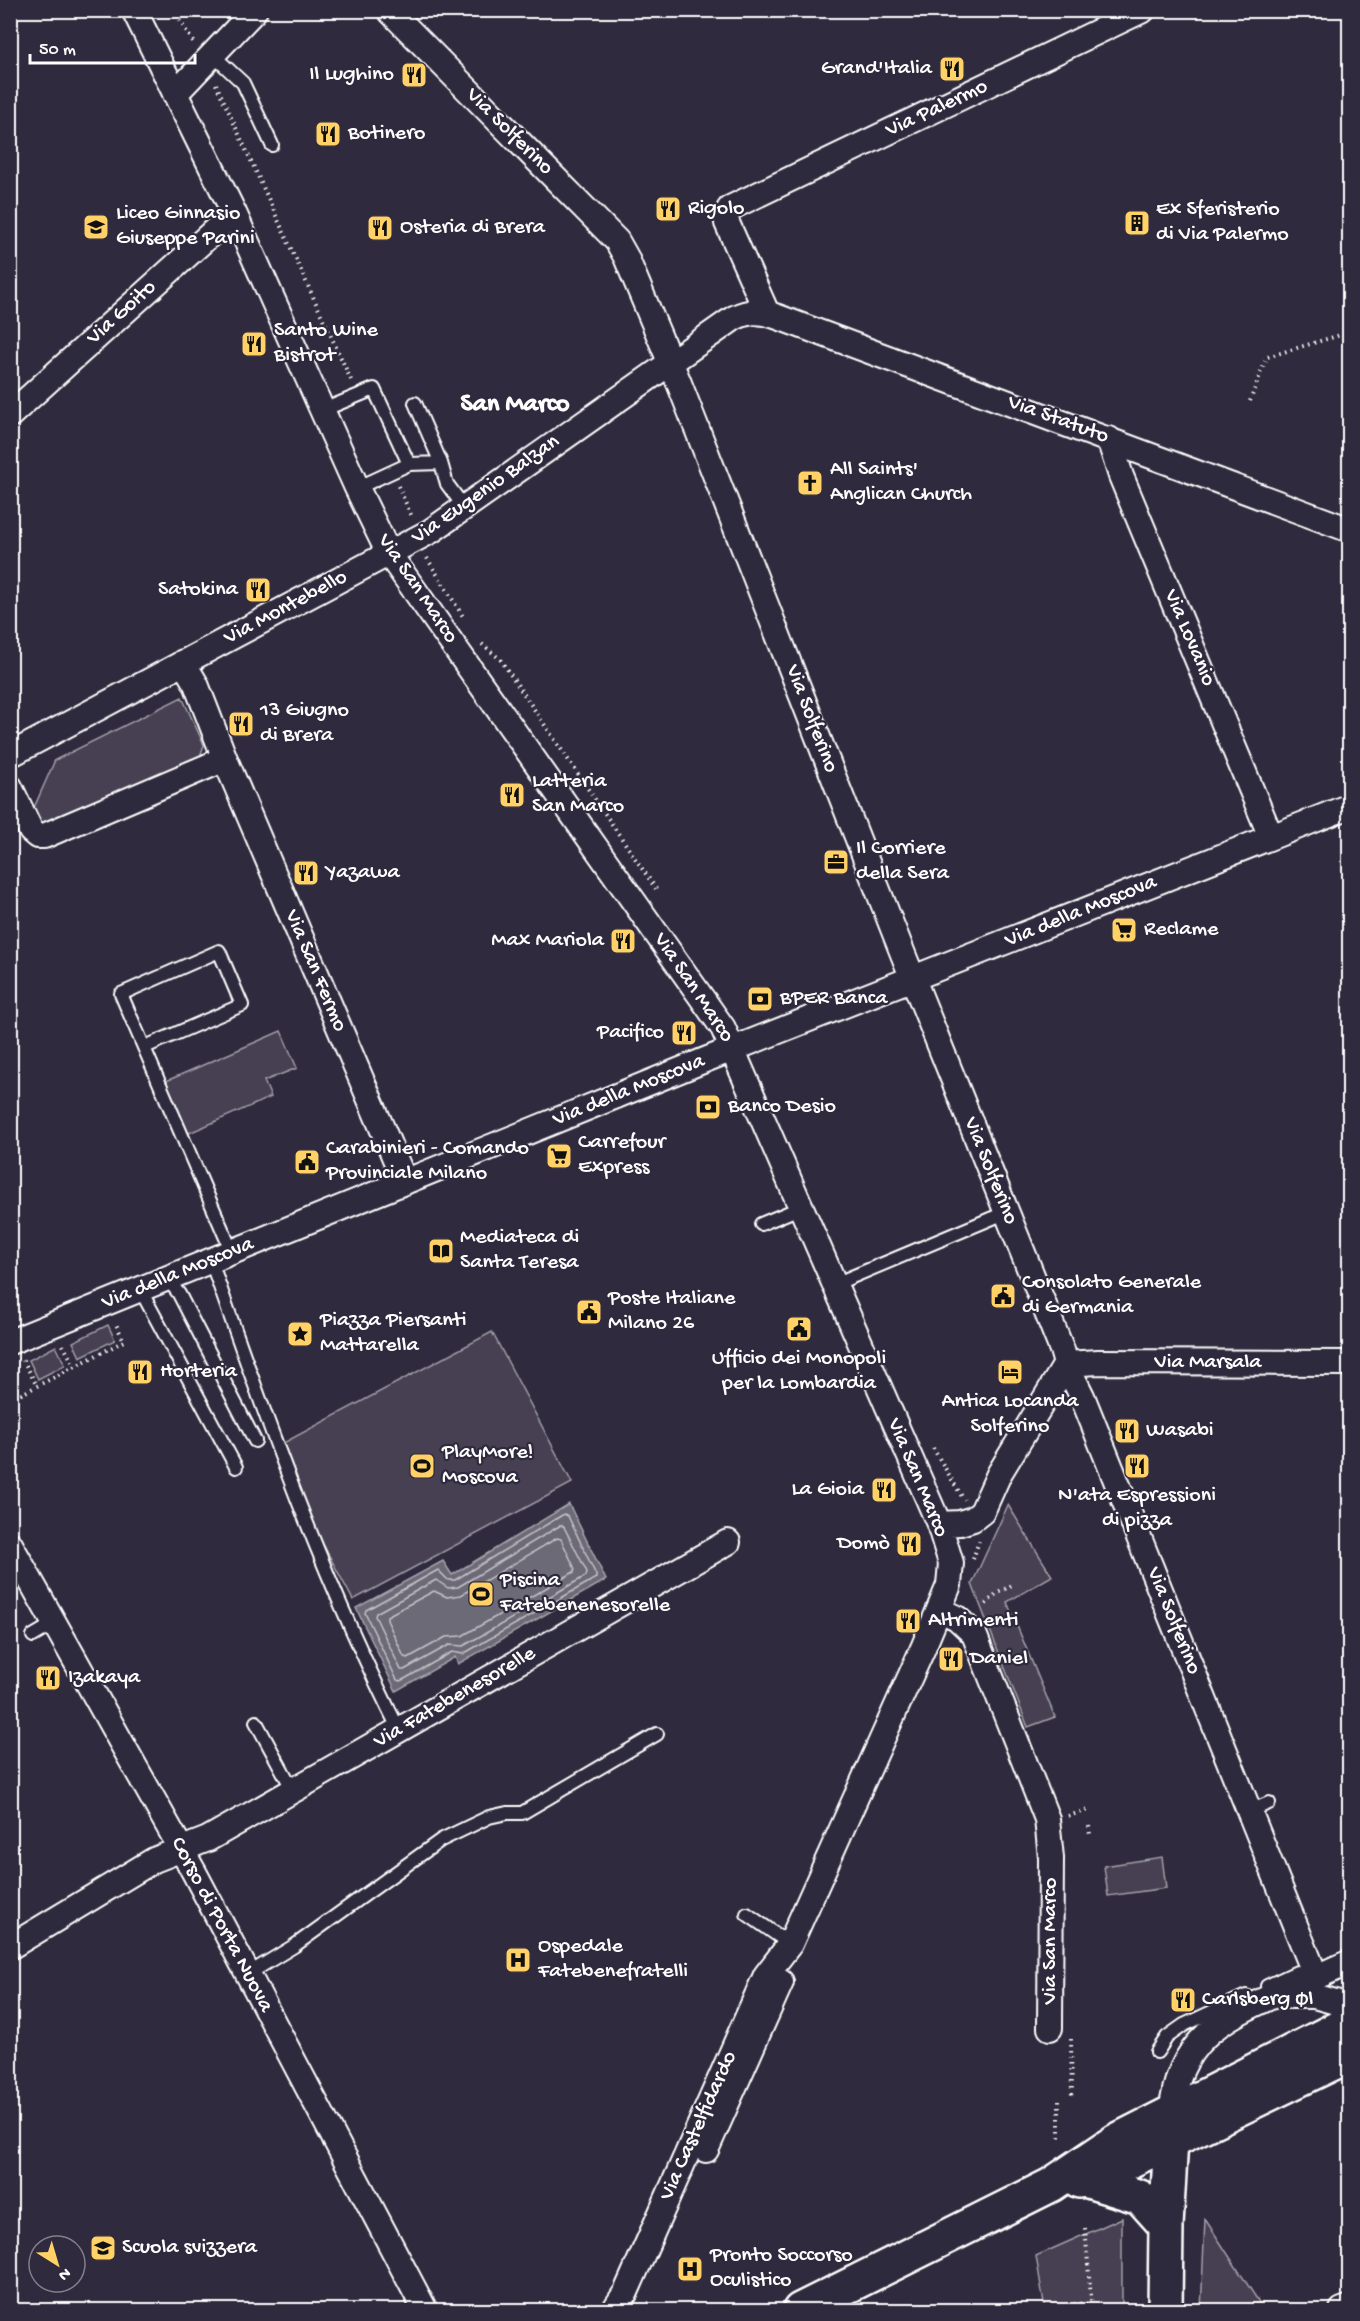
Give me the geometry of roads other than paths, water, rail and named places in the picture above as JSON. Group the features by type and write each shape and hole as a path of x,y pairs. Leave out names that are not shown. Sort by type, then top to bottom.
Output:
{"main road":[{"path":"1051,2185 1085,2180 1126,2163 1172,2125 1350,2022"},
{"path":"800,2310 1051,2185 1116,2141 1172,2125 1350,2055"},
{"path":"1165,2310 1166,2226 1172,2125"},
{"path":"1085,2180 1140,2197 1166,2226"}],"street":[{"name":"Via San Marco","path":"134,10 234,213 357,488 389,554 716,1018 734,1049 939,1524 951,1563 949,1585 940,1610 957,1618 974,1634 1047,1819 1060,2031"},
{"path":"175,94 205,51 255,10"},
{"name":"Via Solferino","path":"389,10 617,241 626,257 670,362 1066,1364 1082,1396 1260,1807 1316,1977"},
{"name":"Via Palermo","path":"766,313 727,223 726,215 730,208 1143,10"},
{"name":"Via Goito","path":"10,415 234,213"},
{"name":"Via Eugenio Balzan","path":"389,554 431,531 734,318 748,312 766,313"},
{"name":"Via Statuto","path":"766,313 1350,530"},
{"name":"Via Lovanio","path":"1110,439 1125,487 1271,837"},
{"name":"Via Montebello","path":"10,755 389,554"},
{"name":"Via San Fermo","path":"183,662 196,684 225,759 405,1182"},
{"path":"10,787 31,831 37,836 44,836 225,759"},
{"name":"Via della Moscova","path":"16,1349 140,1289 221,1256 734,1049 1350,806"},
{"name":"Via Marsala","path":"1066,1364 1098,1362 1350,1364"},
{"path":"939,1524 960,1523 973,1519 982,1512 999,1474 1066,1364"},
{"name":"Via Fatebenesorelle","path":"10,1947 154,1860 208,1839 728,1542"},
{"name":"Corso di Porta Nuova","path":"10,1544 194,1872 425,2310"},
{"name":"Via Castelfidardo","path":"632,2310 780,1985 790,1944 940,1610"},
{"name":"Via Castelfidardo","path":"615,2310 626,2292 766,1975 790,1944"},
{"path":"1172,2125 1181,2074 1201,2039 1223,2020 1350,1962"},
{"path":"1267,1998 1314,1996 1350,2006"},
{"path":"1342,2310 1350,2307"}],"lane":[{"path":"205,51 243,83 272,146"},
{"path":"323,410 374,389 409,464"},
{"path":"415,404 441,463 447,484 464,507"},
{"path":"357,488 409,464 441,463"},
{"path":"145,1047 242,1005 219,951 121,994 145,1047 221,1256 300,1507 399,1730"},
{"path":"761,1224 802,1207"},
{"path":"835,1284 1007,1212"},
{"path":"167,1278 178,1294 255,1441"},
{"path":"140,1289 236,1467"},
{"path":"33,1636 55,1623"},
{"path":"256,1722 293,1790"},
{"path":"248,1974 294,1946 441,1840 489,1817 507,1813 522,1813 657,1734"},
{"path":"747,1914 790,1944"},
{"path":"1157,2052 1167,2037 1184,2025 1297,1972 1316,1977"}],"water":[{"name":"Piscina Fatebenenesorelle","path":"569,1504 606,1580 458,1664 455,1657 396,1691 356,1608 443,1561 452,1575"}],"place":[{"name":"Grand'Italia","path":"952,69"},
{"name":"Il Lughino","path":"414,75"},
{"name":"Botinero","path":"328,134"},
{"name":"Rigolo","path":"668,209"},
{"name":"Ex Sferisterio di Via Palermo","path":"1137,223"},
{"name":"Liceo Ginnasio Giuseppe Parini","path":"96,227"},
{"name":"Osteria di Brera","path":"380,228"},
{"name":"Santo Wine Bistrot","path":"254,344"},
{"name":"All Saints' Anglican Church","path":"810,483"},
{"name":"Satokina","path":"258,590"},
{"name":"13 Giugno di Brera","path":"241,724"},
{"name":"Latteria San Marco","path":"512,795"},
{"name":"Il Corriere della Sera","path":"836,862"},
{"name":"Yazawa","path":"306,873"},
{"name":"Reclame","path":"1124,930"},
{"name":"Max Mariola","path":"623,941"},
{"name":"BPER Banca","path":"760,999"},
{"name":"Pacifico","path":"684,1033"},
{"name":"Banco Desio","path":"708,1107"},
{"name":"Carrefour Express","path":"559,1156"},
{"name":"Carabinieri - Comando Provinciale Milano","path":"307,1162"},
{"name":"Mediateca di Santa Teresa","path":"441,1251"},
{"name":"Consolato Generale di Germania","path":"1003,1296"},
{"name":"Poste Italiane Milano 26","path":"589,1312"},
{"name":"Ufficio dei Monopoli per la Lombardia","path":"799,1329"},
{"name":"Piazza Piersanti Mattarella","path":"300,1334"},
{"name":"Horteria","path":"140,1372"},
{"name":"Antica Locanda Solferino","path":"1010,1372"},
{"name":"Wasabi","path":"1127,1431"},
{"name":"PlayMore! Moscova","path":"422,1466"},
{"name":"N'ata Espressioni di pizza","path":"1137,1466"},
{"name":"La Gioia","path":"884,1490"},
{"name":"Domò","path":"909,1544"},
{"name":"Piscina Fatebenenesorelle","path":"481,1594"},
{"name":"Altrimenti","path":"908,1621"},
{"name":"Daniel","path":"951,1659"},
{"name":"Izakaya","path":"48,1678"},
{"name":"Ospedale Fatebenefratelli","path":"518,1960"},
{"name":"Carlsberg Øl","path":"1183,2000"},
{"name":"Scuola svizzera","path":"103,2248"},
{"name":"Pronto Soccorso Oculistico","path":"690,2269"}],"district":[{"name":"San Marco","path":"515,405"}]}
